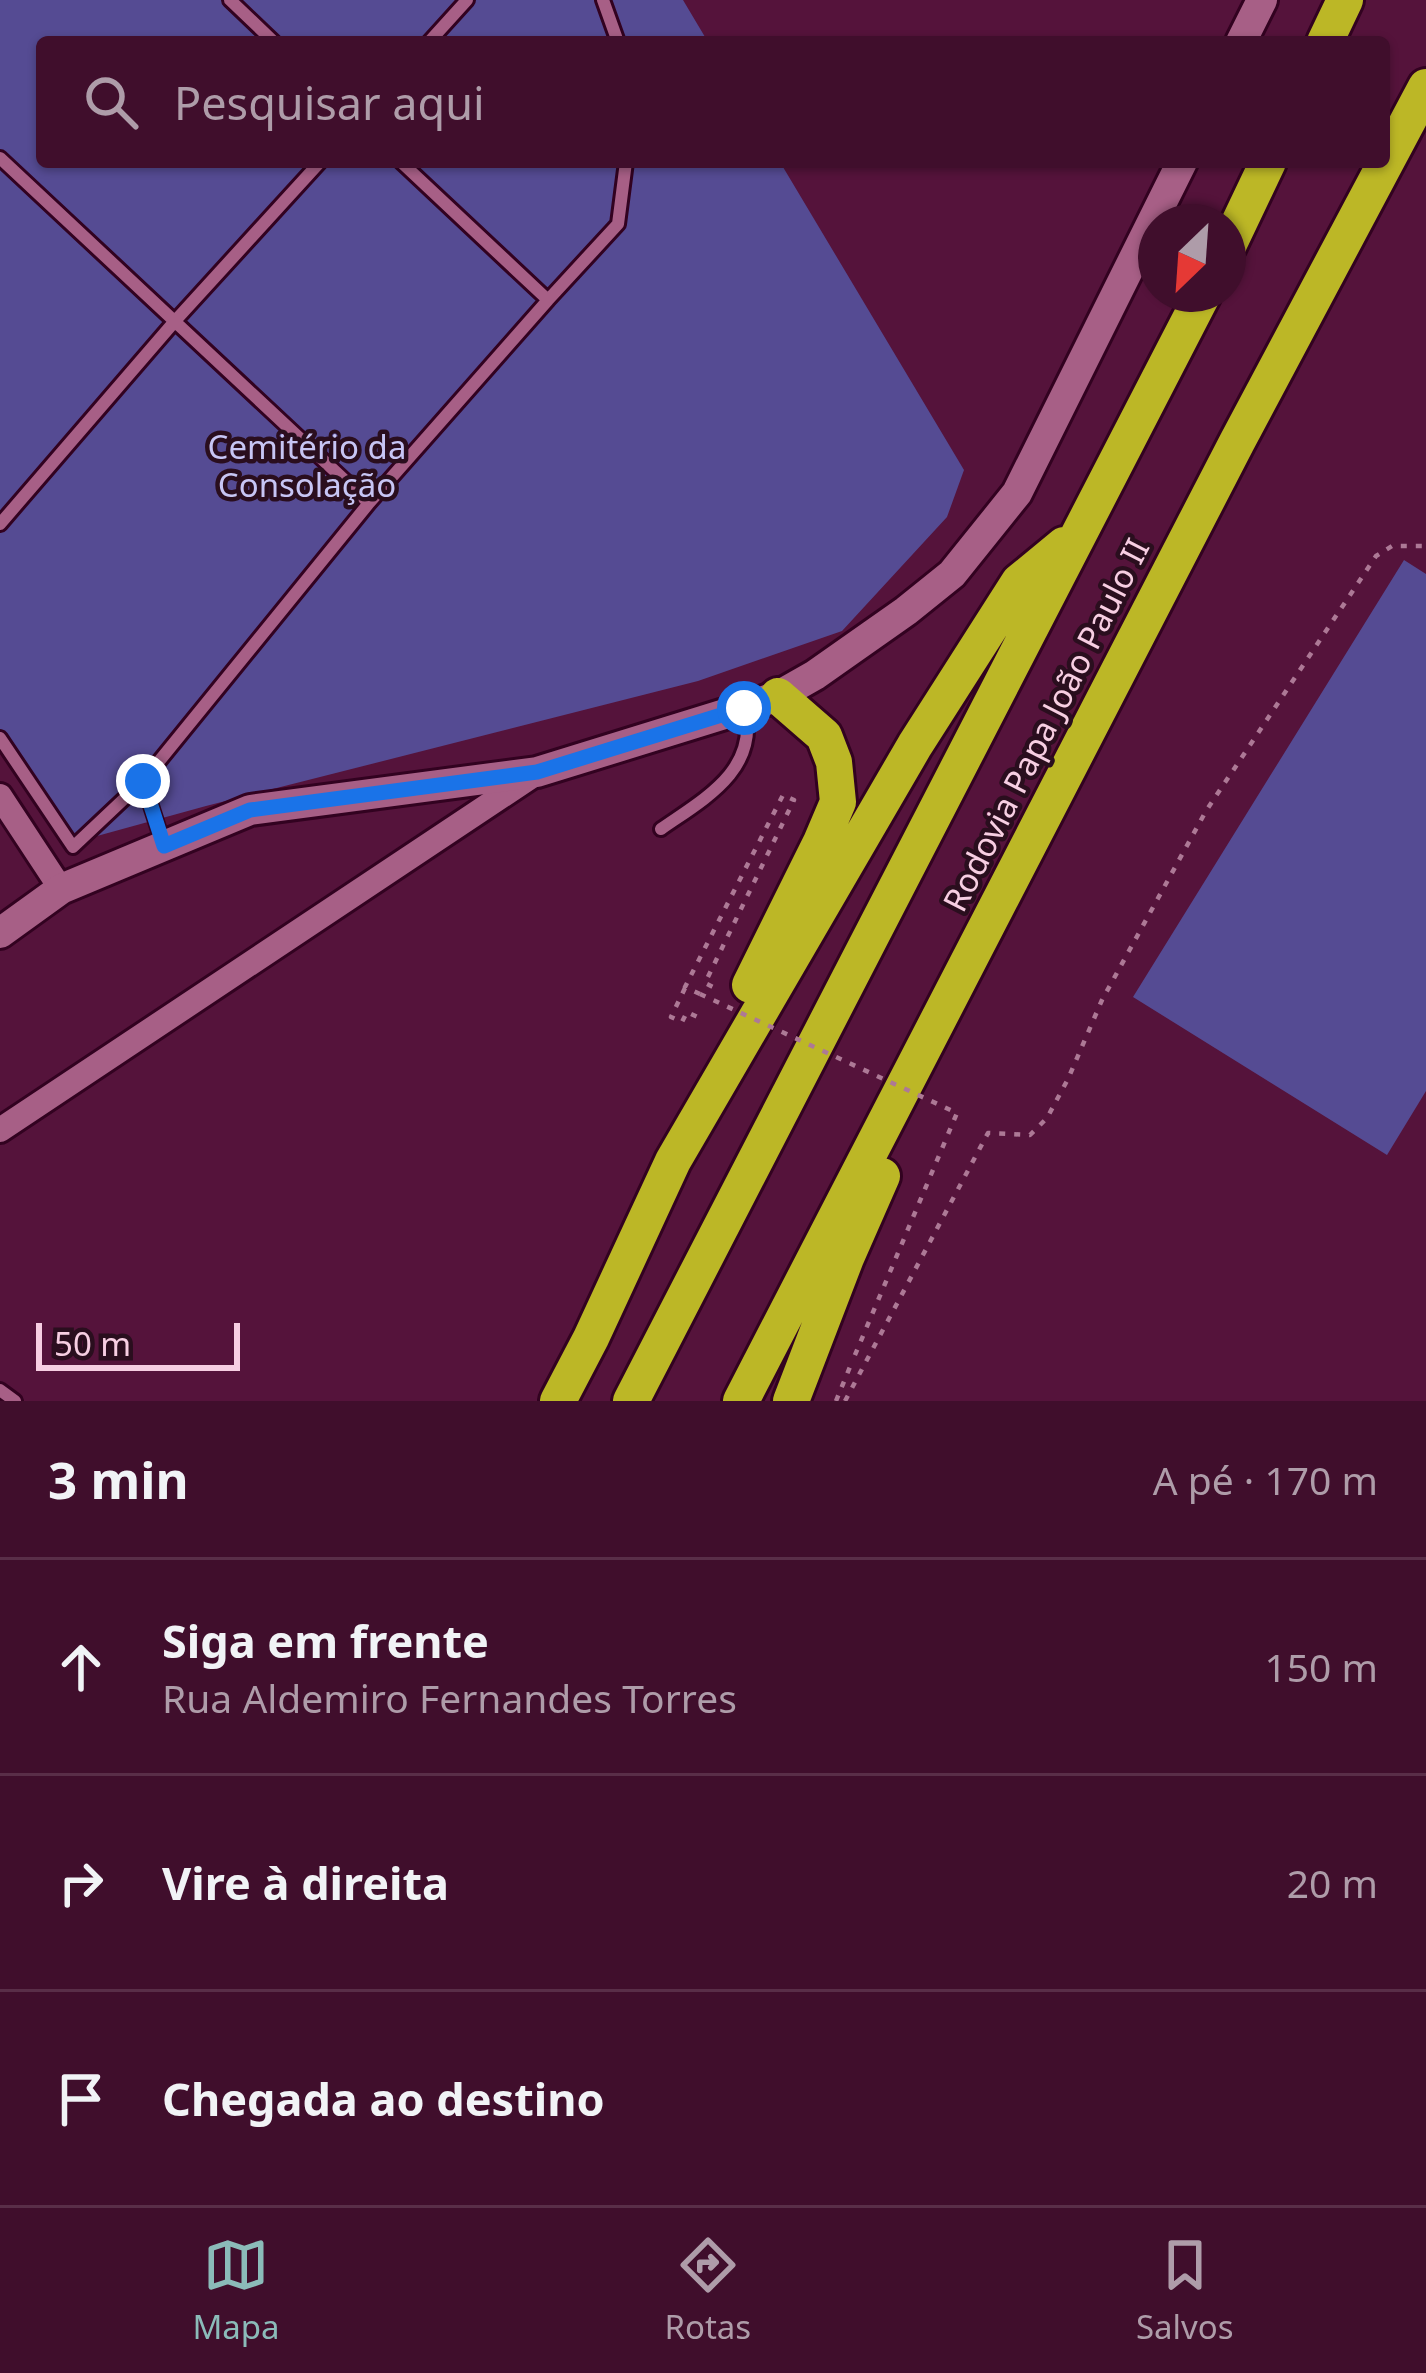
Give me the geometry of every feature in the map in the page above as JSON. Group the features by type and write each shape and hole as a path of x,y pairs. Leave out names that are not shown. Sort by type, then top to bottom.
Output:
{"highway":[{"path":"1328,36 1345,0"},
{"name":"Rodovia Papa João Paulo II","path":"1390,155 1426,87"},
{"path":"1246,208 1265,168"},
{"name":"Rodovia Papa João Paulo II","path":"741,1401 1383,168"},
{"name":"Rodovia Papa João Paulo II","path":"631,1401 1194,312"},
{"path":"674,1161 915,745 1019,582 1076,536"},
{"path":"558,1401 674,1161 727,1030 838,802 834,762 824,736 761,702"},
{"path":"790,1401 845,1258 908,1118 952,993"}],"street":[{"path":"1244,36 1262,0"},
{"path":"0,932 57,883 250,810 537,772 761,702 833,663 952,574 1017,493 1179,168"},
{"path":"0,1130 537,772"},
{"path":"0,796 57,883"}],"lane":[{"path":"230,0 268,36"},
{"path":"434,36 467,0"},
{"path":"603,0 616,36"},
{"path":"0,158 369,503"},
{"path":"0,524 315,168"},
{"path":"407,168 548,301"},
{"path":"57,883 73,847 143,781 369,503 618,224 625,168"},
{"path":"661,829 731,776 761,702"},
{"path":"0,738 73,847"},
{"path":"143,781 164,846"},
{"path":"0,1390 15,1401"}],"path":[{"path":"845,1401 988,1133 1030,1135 1047,1118 1102,1000 1206,811 1376,556 1392,546 1426,546"},
{"path":"702,1019 687,1012 682,1022 671,1017 783,795 794,800 705,983 717,989"},
{"path":"686,987 957,1113 836,1401"}],"green space":[{"name":"Cemitério da Consolação","path":"0,0 683,0 704,36 36,36 36,168 784,168 964,470 947,517 842,631 698,681 68,844 0,738"},
{"path":"1404,560 1426,574 1426,1091 1387,1155 1133,997"}],"route":[{"path":"143,781 164,846 250,810 537,772 744,708"}]}
